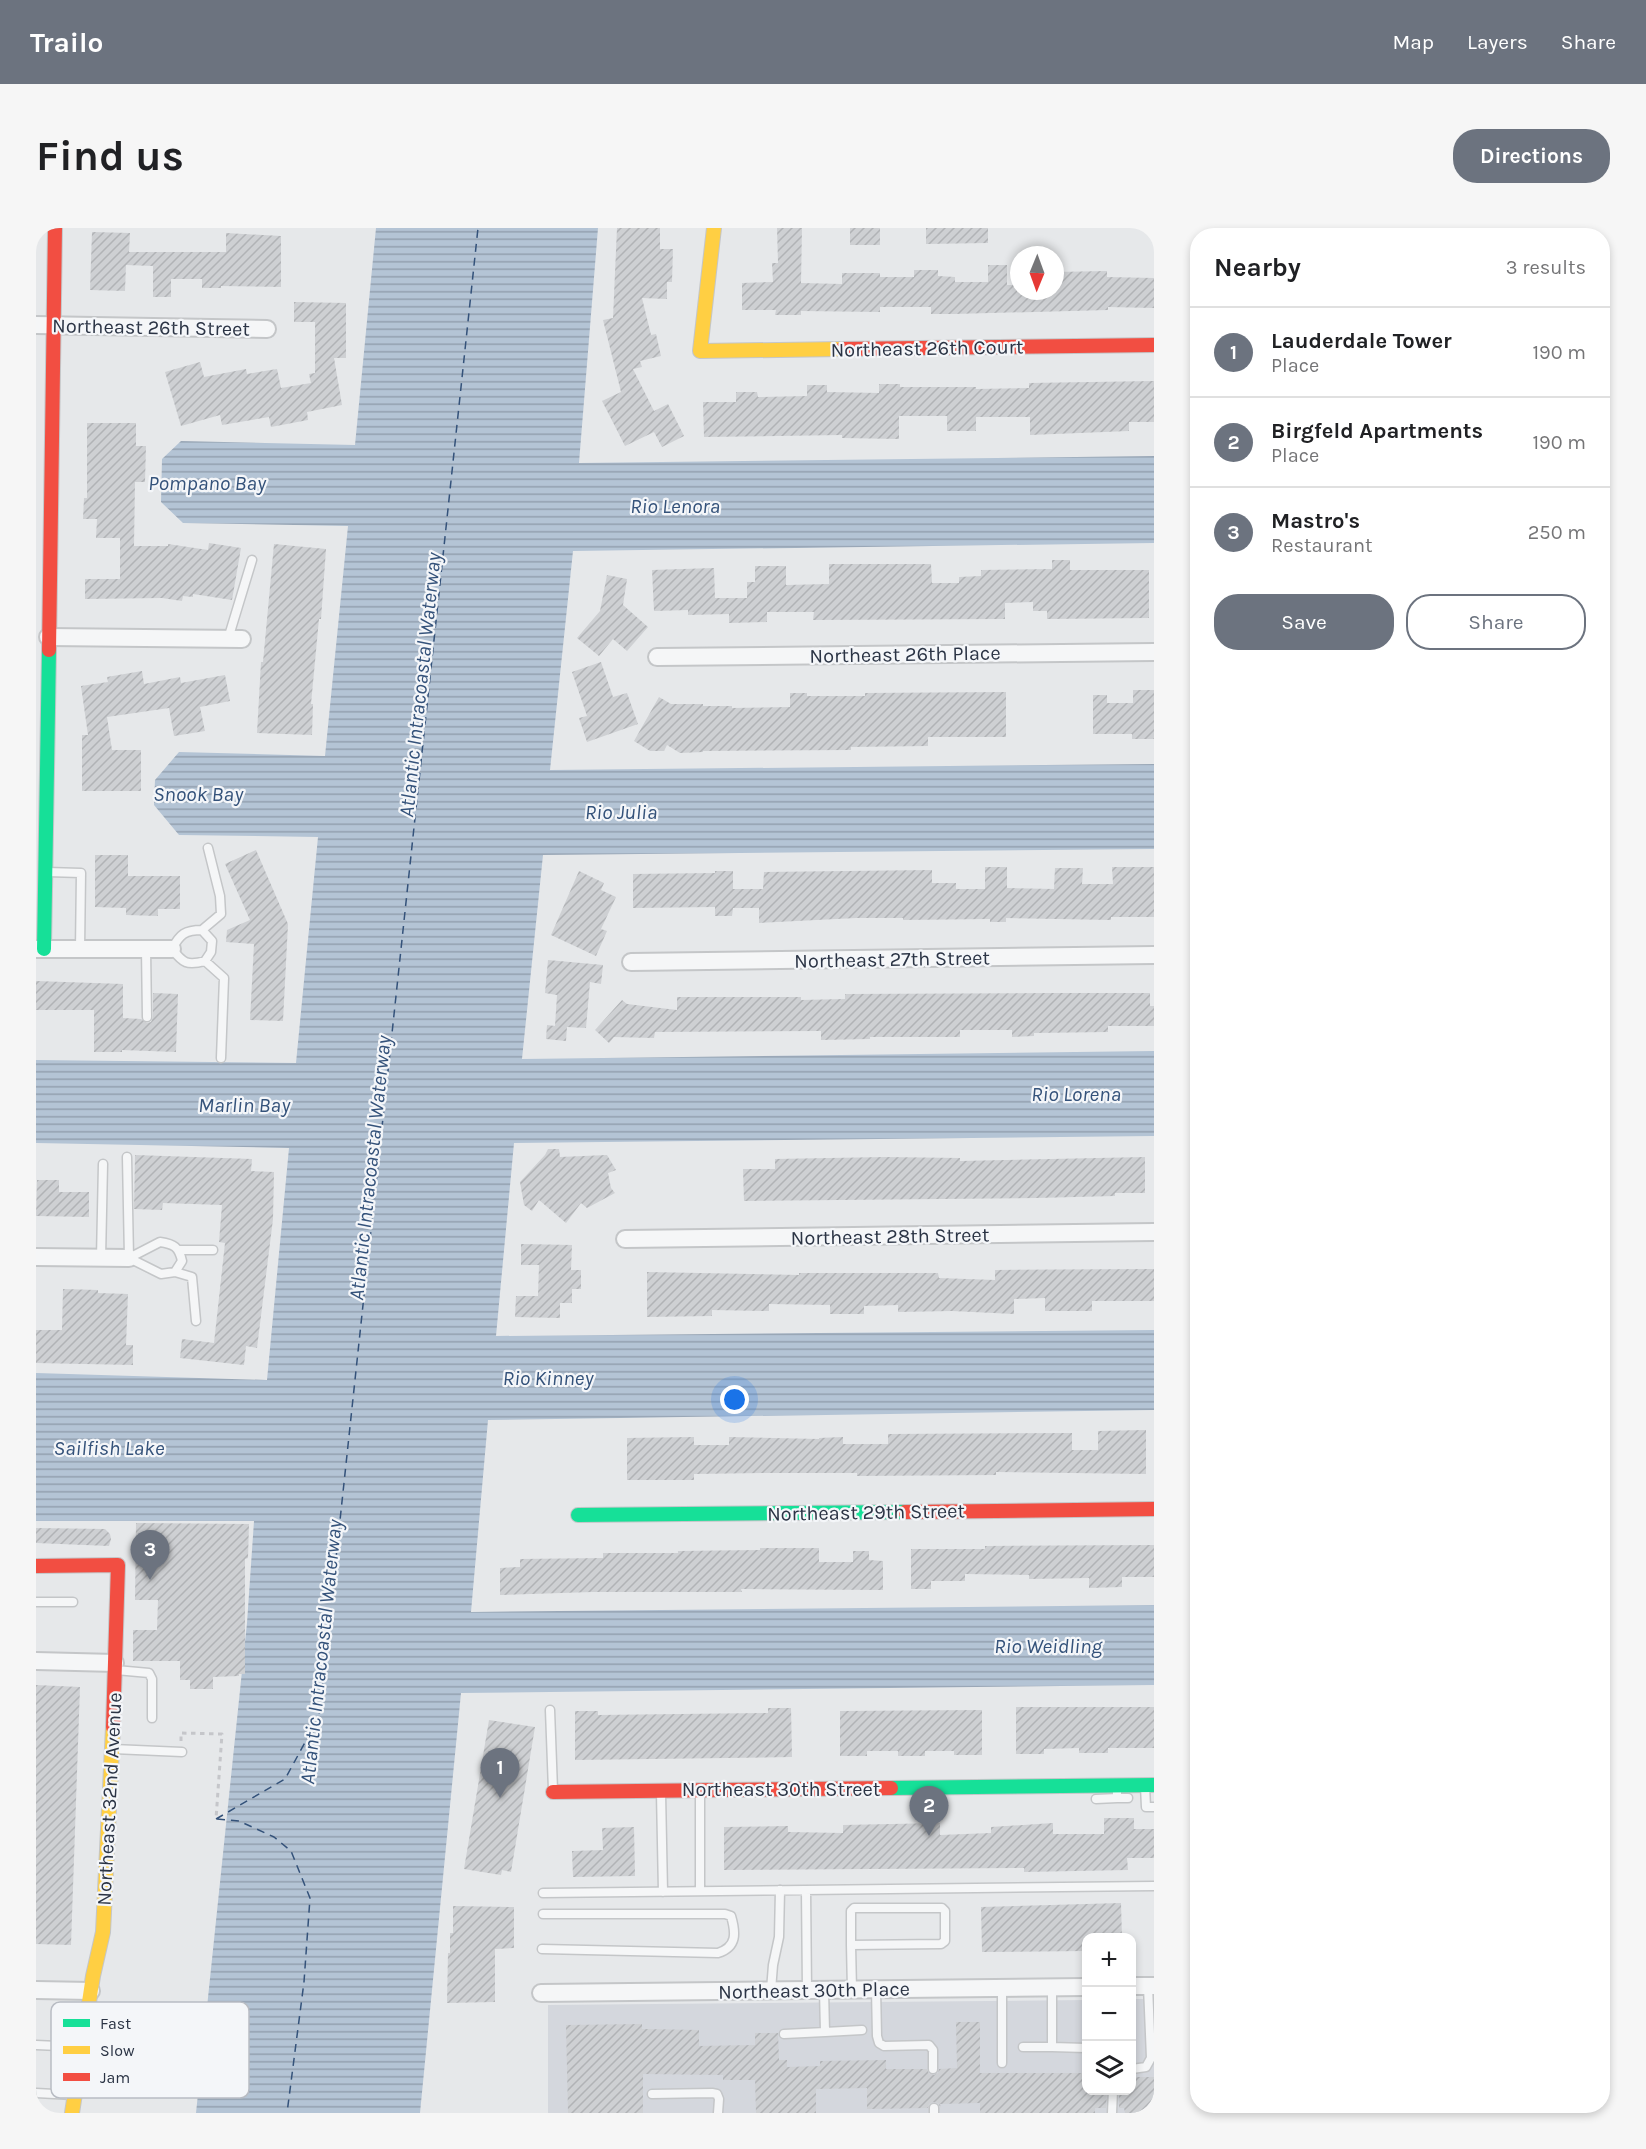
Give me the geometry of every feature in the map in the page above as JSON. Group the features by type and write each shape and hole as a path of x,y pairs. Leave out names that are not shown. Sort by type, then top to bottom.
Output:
{"street":[{"path":"55,228 48,637 41,813 45,872 40,949 172,949"},
{"name":"Northeast 26th Court","path":"714,228 700,351 1154,345"},
{"name":"Northeast 26th Street","path":"36,325 267,329"},
{"path":"48,637 235,639"},
{"name":"Northeast 26th Place","path":"657,657 1154,652"},
{"name":"Northeast 27th Street","path":"631,962 1154,956"},
{"name":"Northeast 28th Street","path":"625,1239 1154,1232"},
{"path":"36,1257 129,1258"},
{"name":"Northeast 29th Street","path":"578,1515 1154,1509"},
{"name":"Northeast 32nd Avenue","path":"36,1566 118,1565 113,1749 103,1917 98,1963 93,1976 89,2002"},
{"path":"36,1661 115,1667"},
{"name":"Northeast 30th Street","path":"553,1792 661,1790 1117,1792 1149,1785"},
{"name":"Northeast 30th Place","path":"541,1993 1082,1987"},
{"path":"36,1990 91,1991"},
{"name":"Northeast 32nd Avenue","path":"72,2113 74,2098"}],"lane":[{"path":"235,639 252,560"},
{"path":"202,930 212,941 211,952 205,961 193,964 182,961 172,949 180,935 189,930 202,930 221,914 208,848"},
{"path":"45,872 81,873 80,949"},
{"path":"146,949 147,1017"},
{"path":"205,961 224,978 221,1058"},
{"path":"127,1157 129,1258"},
{"path":"101,1258 103,1164"},
{"path":"129,1258 160,1242 172,1243 180,1250 182,1261 175,1272"},
{"path":"180,1250 213,1250"},
{"path":"129,1258 161,1274 175,1272 192,1277 196,1322"},
{"path":"36,1602 73,1602"},
{"path":"115,1667 149,1673 152,1679 152,1718"},
{"path":"550,1710 553,1792"},
{"path":"113,1749 182,1752"},
{"path":"1149,1785 1146,1807 1154,1807"},
{"path":"661,1790 663,1892"},
{"path":"700,1790 700,1891"},
{"path":"1096,1798 1117,1792 1128,1798"},
{"path":"543,1893 1154,1886"},
{"path":"771,1990 772,1965 780,1936 780,1890"},
{"path":"806,1890 815,1990 825,2032"},
{"path":"851,1945 941,1944 945,1941 945,1911 942,1908 854,1908 850,1911 852,1990"},
{"path":"542,1949 718,1953 728,1950 734,1939 731,1916 725,1914 543,1914"},
{"path":"1136,2068 1146,2067 1151,2058 1144,1986"},
{"path":"1052,1987 1052,2047"},
{"path":"1002,1988 1002,2063"},
{"path":"876,1989 879,2043 884,2046 929,2045 933,2050 933,2069"},
{"path":"784,2034 862,2030"},
{"path":"36,2045 51,2046"},
{"path":"1023,2047 1082,2048"},
{"path":"36,2093 51,2094"},
{"path":"652,2094 717,2094 718,2113"},
{"path":"1112,2113 1113,2095"}],"path":[{"path":"182,1752 181,1733 222,1734 216,1819"}],"shaded area":[{"path":"1136,1999 1154,1999 1154,2113 548,2113 548,2005 1082,2000 1082,2095 1136,2095"}],"water":[{"path":"376,228 598,228 579,463 1154,456 1154,543 573,551 550,770 1154,764 1154,849 543,855 522,1059 1154,1051 1154,1136 514,1143 496,1336 1154,1330 1154,1410 488,1420 471,1612 1154,1605 1154,1685 461,1693 420,2113 196,2113 198,2098 249,2098 249,2002 208,2002 247,1623 254,1521 36,1521 36,1373 267,1380 289,1148 36,1143 36,1060 296,1063 318,837 179,835 154,805 155,780 179,752 325,756 348,526 183,523 161,502 162,459 181,441 355,445"}],"building":[{"path":"617,228 660,228 660,249 673,249 672,282 667,282 667,299 642,298 651,335 656,334 661,356 640,361 642,367 633,369 654,411 668,404 684,436 662,447 654,432 625,446 602,401 621,392 603,320 613,318"},
{"path":"777,228 802,228 801,283 842,284 842,273 880,273 880,277 914,277 914,270 938,270 938,276 955,277 955,282 988,282 988,265 1007,265 1010,300 1064,300 1064,272 1107,271 1107,277 1154,278 1154,308 1108,307 1108,310 931,314 931,307 880,307 880,312 801,311 801,315 775,315 776,310 742,310 742,283 773,282 772,263 778,263"},
{"path":"850,228 880,228 880,245 850,245"},
{"path":"926,228 988,228 988,243 926,244"},
{"path":"92,232 130,233 129,252 226,252 226,233 281,236 281,287 202,288 202,279 171,279 171,297 153,297 153,266 126,265 125,291 90,290"},
{"path":"294,302 346,303 346,358 334,358 342,405 307,412 308,420 271,427 269,417 222,425 220,415 181,426 165,372 200,362 204,377 246,369 247,374 277,369 281,388 311,383 309,374 315,373 315,322 294,322"},
{"path":"1154,381 1154,422 1129,422 1129,431 1030,435 1030,417 976,417 976,431 947,431 947,416 899,416 899,439 842,438 842,435 704,437 703,402 736,402 736,392 757,392 758,397 807,396 807,385 827,385 827,392 879,393 879,384 900,384 900,387 976,387 976,389 1029,388 1029,383"},
{"path":"87,423 136,423 136,446 146,446 145,482 135,482 134,546 168,546 168,544 208,550 209,543 241,548 232,600 193,594 193,597 183,596 182,601 162,598 85,599 85,579 120,579 120,538 96,538 97,519 83,519 84,498 87,498"},
{"path":"274,544 326,549 311,704 313,704 312,735 257,733 261,662 263,662"},
{"path":"1052,560 1070,560 1070,570 1149,570 1149,618 1047,619 1047,611 1033,611 1033,602 1005,603 1005,619 813,620 814,612 767,612 767,622 729,623 729,614 688,615 688,610 654,611 652,570 714,568 715,598 747,598 747,582 755,582 755,566 786,566 786,585 829,584 829,564 931,564 932,583 959,583 959,577 981,576 981,570 1052,569"},
{"path":"607,575 627,579 623,605 648,627 627,651 613,639 599,656 577,638 600,611"},
{"path":"601,662 613,697 627,693 638,724 587,742 579,718 587,716 572,672"},
{"path":"142,671 144,684 180,677 181,683 225,675 230,701 200,707 205,731 174,736 169,708 107,717 112,750 141,750 141,791 82,791 82,735 88,735 81,686 108,682 107,677"},
{"path":"1133,690 1154,690 1154,739 1132,739 1132,734 1093,734 1093,695 1107,695 1107,703 1133,703"},
{"path":"1006,692 1006,737 928,737 928,746 851,747 851,750 680,753 667,745 664,751 650,751 634,741 659,697 671,704 703,704 703,706 732,706 732,708 790,707 790,693 807,693 807,696 865,696 865,693"},
{"path":"256,850 288,924 283,1021 250,1020 254,944 226,942 227,930 250,920 225,864"},
{"path":"95,855 128,855 128,876 180,876 180,909 158,909 158,916 126,915 126,908 95,907"},
{"path":"985,867 1007,867 1007,888 1054,889 1055,868 1083,868 1082,884 1113,884 1112,867 1154,867 1154,917 1111,917 1111,920 1006,918 1006,922 990,922 990,919 856,918 759,923 759,908 733,908 732,916 715,916 715,907 633,908 633,874 733,871 733,889 763,889 764,872 932,870 932,883 956,883 956,889 985,889"},
{"path":"579,871 604,883 601,890 616,897 601,929 607,931 596,956 551,935"},
{"path":"548,960 603,965 601,984 590,982 586,1028 567,1027 566,1041 546,1039 547,1025 555,1026 557,995 545,993"},
{"path":"36,981 123,984 123,1018 141,1019 147,1023 151,1022 153,1017 153,993 178,994 176,1052 122,1050 122,1052 94,1052 94,1010 36,1010"},
{"path":"1150,993 1150,1006 1154,1006 1154,1026 1108,1026 1108,1032 1034,1033 1034,1036 1012,1037 1012,1030 960,1030 960,1037 870,1037 870,1039 821,1040 821,1031 655,1032 654,1038 614,1037 609,1043 595,1030 622,1000 627,1004 677,1010 677,997 801,997 801,1000 845,999 845,994"},
{"path":"548,1149 559,1149 560,1157 607,1155 616,1170 608,1173 611,1188 615,1193 587,1208 581,1203 566,1223 539,1200 532,1211 524,1205 520,1182"},
{"path":"135,1155 252,1159 251,1171 274,1172 273,1219 257,1348 246,1346 244,1365 180,1358 182,1339 214,1343 225,1243 219,1242 222,1205 163,1203 162,1210 134,1209"},
{"path":"1145,1157 1145,1193 1036,1198 744,1201 743,1169 775,1169 775,1159 960,1158 960,1161"},
{"path":"37,1180 59,1180 59,1192 89,1192 89,1217 36,1216"},
{"path":"521,1244 572,1245 571,1270 581,1270 581,1289 572,1289 572,1303 560,1303 560,1318 515,1317 516,1296 538,1296 539,1265 521,1265"},
{"path":"1154,1269 1154,1301 1092,1301 1092,1311 1045,1311 1045,1298 1014,1299 1014,1314 952,1311 898,1312 898,1305 864,1306 864,1314 830,1314 830,1305 769,1304 769,1311 712,1310 712,1316 647,1317 647,1272 799,1275 799,1273 938,1273 939,1278 995,1280 995,1270"},
{"path":"63,1289 128,1294 126,1345 133,1345 133,1365 36,1363 36,1330 62,1330"},
{"path":"1146,1430 1146,1474 996,1472 996,1475 857,1476 857,1473 763,1473 694,1474 694,1480 627,1480 627,1438 694,1437 694,1445 729,1445 729,1437 819,1439 843,1437 843,1444 888,1444 888,1434 1072,1433 1072,1450 1098,1450 1098,1431"},
{"path":"136,1523 249,1524 248,1558 245,1559 245,1674 213,1677 213,1689 190,1689 190,1680 180,1680 180,1661 133,1661 133,1630 157,1630 158,1600 135,1600"},
{"path":"36,1528 105,1529 111,1539 109,1546 36,1543"},
{"path":"1154,1545 1154,1577 1122,1577 1122,1587 1089,1588 1089,1578 1029,1579 1029,1575 965,1574 965,1581 931,1581 931,1589 911,1589 911,1549"},
{"path":"760,1548 819,1548 819,1562 853,1562 853,1551 869,1551 869,1560 883,1561 883,1590 741,1589 742,1592 592,1592 500,1595 500,1568 520,1567 520,1559 603,1558 603,1553 678,1553 678,1551 760,1550"},
{"path":"36,1685 80,1687 71,1945 36,1944"},
{"path":"1016,1707 1154,1707 1154,1748 1108,1748 1108,1753 1079,1753 1079,1748 1044,1749 1044,1754 1016,1754"},
{"path":"768,1708 791,1708 792,1757 575,1760 575,1711 598,1711 598,1715 768,1713"},
{"path":"982,1710 982,1755 954,1755 954,1751 925,1751 925,1756 898,1756 898,1751 867,1751 867,1756 840,1756 840,1711"},
{"path":"489,1720 535,1727 511,1872 502,1870 501,1875 464,1869"},
{"path":"1104,1818 1134,1818 1134,1829 1154,1829 1154,1858 1127,1858 1128,1870 1024,1872 1024,1868 724,1870 724,1827 788,1826 788,1832 843,1833 843,1825 940,1823 940,1835 991,1833 991,1827 1053,1823 1053,1834 1104,1834"},
{"path":"634,1827 635,1876 573,1877 572,1851 603,1850 602,1828"},
{"path":"1121,1903 1122,1933 1082,1933 1082,1951 982,1952 981,1907"},
{"path":"453,1906 514,1907 514,1948 495,1949 495,2002 447,2003 448,1953 450,1953 450,1933 453,1933"},
{"path":"956,2022 980,2022 980,2073 1082,2073 1082,2095 1107,2095 1106,2108 1095,2108 1095,2113 980,2113 980,2103 940,2104 941,2108 938,2103 933,2102 928,2108 867,2109 867,2088 816,2089 816,2113 756,2113 755,2080 723,2080 723,2075 643,2074 643,2113 568,2113 566,2025 642,2024 642,2029 699,2030 699,2046 755,2045 755,2033 778,2033 779,2060 787,2060 787,2067 820,2066 820,2061 886,2060 886,2069 927,2069 929,2074 934,2075 939,2069 957,2068"},
{"path":"1136,2077 1154,2077 1154,2113 1125,2113 1124,2108 1119,2108 1119,2095 1136,2095"}],"ferry route":[{"path":"216,1819 285,1779 319,1717 478,228"},
{"path":"217,1819 239,1821 274,1837 291,1851 310,1898 304,1982 287,2113"}],"traffic: fast":[{"path":"44,949 49,650"},
{"path":"578,1515 905,1512"},
{"path":"891,1788 1154,1785"}],"traffic: slow":[{"path":"714,228 700,351 842,349"},
{"path":"89,2002 103,1932 113,1727"},
{"path":"72,2113 74,2098"}],"traffic: jam":[{"path":"49,650 55,228"},
{"path":"842,349 1154,345"},
{"path":"905,1512 1154,1509"},
{"path":"36,1566 118,1565 113,1727"},
{"path":"553,1792 891,1788"}],"place":[{"name":"Mastro's","path":"150,1580"},
{"name":"Lauderdale Tower","path":"500,1798"},
{"name":"Birgfeld Apartments","path":"929,1836"}],"water label":[{"name":"Pompano Bay","path":"207,483"},
{"name":"Rio Lenora","path":"675,506"},
{"name":"Atlantic Intracoastal Waterway","path":"420,685"},
{"name":"Snook Bay","path":"198,794"},
{"name":"Rio Julia","path":"621,812"},
{"name":"Rio Lorena","path":"1076,1094"},
{"name":"Marlin Bay","path":"244,1105"},
{"name":"Atlantic Intracoastal Waterway","path":"370,1168"},
{"name":"Rio Kinney","path":"548,1378"},
{"name":"Sailfish Lake","path":"109,1448"},
{"name":"Rio Weidling","path":"1048,1646"},
{"name":"Atlantic Intracoastal Waterway","path":"321,1652"}]}
